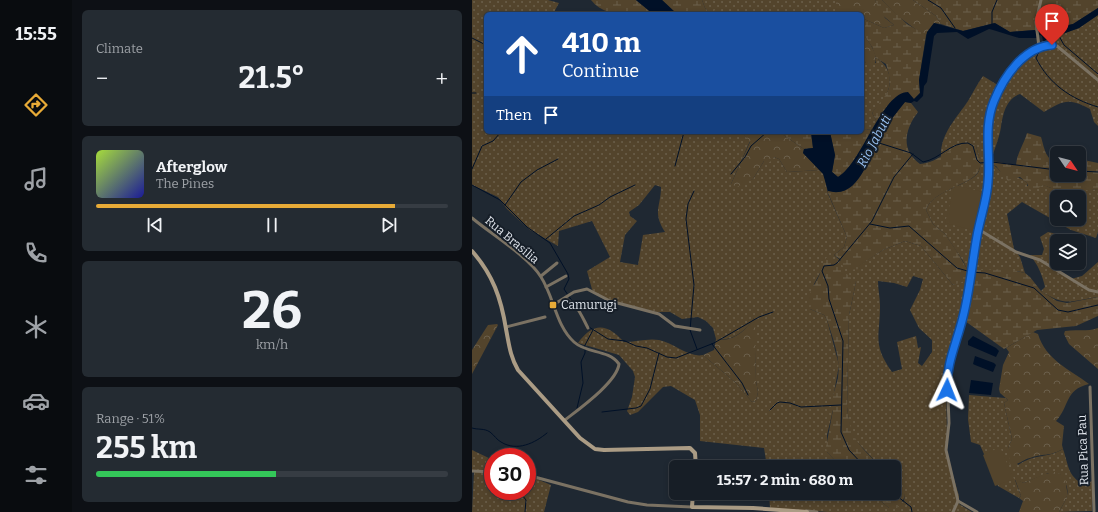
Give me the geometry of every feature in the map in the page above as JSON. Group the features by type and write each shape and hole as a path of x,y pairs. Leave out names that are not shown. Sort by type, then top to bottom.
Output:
{"street":[{"path":"1039,47 1036,18 1041,0"},
{"path":"953,512 958,502 946,450 949,423 947,372 964,315 978,229 988,188 987,129 996,96 1015,67 1030,52 1039,47 1052,45 1058,47 1098,80"},
{"name":"Rua Brasília","path":"472,218 525,260 541,276 559,319 573,342 578,346 607,355 616,360 619,364 619,368 610,381 565,420"},
{"path":"978,229 1016,252 1040,260 1089,290 1098,292"},
{"path":"472,251 484,264 491,276 500,301 506,327 509,353 518,370 580,438 595,449 604,450 690,448 695,453 696,460"},
{"name":"Rua Brasília","path":"541,276 557,263"},
{"path":"546,286 566,276"},
{"path":"553,304 565,299 574,292 587,288 610,301 659,314 675,326 700,330"},
{"path":"565,299 570,300 576,306 588,328"},
{"path":"506,327 545,317"},
{"name":"Rua Pica Pau","path":"1090,387 1094,512"},
{"path":"472,471 484,472"},
{"path":"536,478 628,502 647,505 817,512"},
{"path":"692,507 693,500"},
{"path":"958,502 977,512"},
{"path":"1094,512 1098,509"}],"green space":[{"path":"472,0 548,0 559,3 554,12 484,12 484,134 743,134 750,141 731,184 753,179 764,161 774,157 779,159 787,172 820,170 824,174 828,194 847,237 844,247 834,255 841,261 860,269 858,266 883,250 905,241 921,246 953,285 968,278 967,269 945,234 933,224 926,210 936,197 975,176 979,171 980,165 976,146 971,143 941,157 941,149 946,134 983,76 1001,87 1014,67 1030,50 1043,41 1079,28 1098,15 1098,126 1094,122 1090,109 1082,105 1066,102 1056,105 1044,112 1020,94 1011,99 1008,103 991,161 992,165 1001,172 1024,180 1027,183 1027,186 1044,185 1051,188 1098,189 1098,232 1096,238 1071,230 1064,226 1086,226 1086,190 1050,190 1050,218 1022,202 1007,214 1014,249 1020,257 1025,273 1017,271 966,312 965,321 963,322 949,359 946,382 946,452 959,496 959,504 972,512 828,512 770,508 769,500 879,500 889,508 904,501 904,494 901,486 901,460 874,460 857,442 850,430 847,407 849,315 856,282 820,273 814,284 810,309 824,315 827,320 839,365 833,398 833,410 827,435 827,452 834,460 766,460 764,448 700,441 700,415 695,400 671,386 663,387 638,412 630,415 627,411 632,397 635,377 633,371 619,355 578,343 589,331 595,328 606,328 612,331 624,342 650,339 665,342 692,354 703,355 736,383 752,402 756,401 758,392 756,381 754,318 743,331 733,337 728,339 716,339 713,328 706,321 698,317 682,319 670,312 657,312 618,303 593,293 587,271 610,257 592,221 559,231 558,246 530,230 507,209 498,197 472,185","holes":["655,185 661,187 658,214 665,232 643,235 638,265 620,262 625,235 637,221 630,216 629,212 639,205","913,276 923,279 920,290 910,310 919,328 932,340 932,352 922,366 918,363 921,347 918,348 916,336 897,342 902,369 892,372 879,347 880,306 878,281 894,283 907,287"]},
{"path":"591,0 636,0 651,12 609,12 597,6"},
{"path":"662,0 702,0 705,8 709,12 675,12"},
{"path":"702,0 836,0 836,12 709,12 705,8"},
{"path":"836,0 875,0 885,18 894,25 884,28 864,19 864,12 836,12"},
{"path":"875,0 882,0 907,24 926,35 919,80 920,93 914,99 890,103 877,122 872,113 888,92 890,81 889,73 886,64 876,58 872,47 864,35 864,19 884,28 894,25 881,14"},
{"path":"882,0 913,0 936,16 941,24 934,23 926,35 922,34 899,17"},
{"path":"913,0 1098,0 1098,8 1073,24 1037,33 1035,30 1010,32 994,23 963,31 941,24 936,16"},
{"path":"716,9 720,10 721,12 713,12"},
{"path":"864,35 876,57 874,65 866,63 864,60"},
{"path":"876,58 881,61 888,71 890,82 883,101 872,113 877,122 872,130 864,129 864,60 866,63 876,63"},
{"path":"905,102 911,103 918,112 910,125 907,146 909,152 920,164 934,160 964,144 971,143 976,146 980,160 980,167 972,178 937,197 930,203 926,210 933,224 945,234 967,269 968,275 965,281 953,285 921,246 905,241 883,250 859,266 860,269 849,270 843,267 840,259 834,255 844,247 847,237 828,190 839,192 848,189 855,183 868,163 881,134"},
{"path":"864,129 872,130 862,149 849,168 838,177 832,172 835,155 830,134 864,134"},
{"path":"1027,133 1041,137 1047,156 1050,159 1050,182 1086,182 1086,160 1098,163 1098,189 1086,191 1074,190 1051,188 1043,185 1034,191 1029,189 1027,183 1020,177 1008,181 996,166 992,165 991,161 1016,165"},
{"path":"743,134 782,134 804,149 803,153 820,170 787,172 779,159 774,157 770,162 764,161 753,179 737,187 731,184 750,142"},
{"path":"782,134 811,134 813,148 804,149"},
{"path":"955,185 983,192 973,230 945,223"},
{"path":"1048,232 1057,234 1050,234 1050,270 1058,270 1071,279 1082,276 1098,262 1098,297 1068,302 1056,299 1041,291 1045,287 1043,278 1030,255 1042,255 1044,249 1040,237"},
{"path":"827,257 856,282 849,315 847,407 853,434 861,447 874,460 834,460 827,452 826,447 833,410 832,399 839,371 836,349 827,320 824,315 810,309 809,304 810,293"},
{"path":"1008,269 1025,273 1041,291 1057,301 1067,303 1098,297 1098,316 1076,326 1037,330 1004,349 965,321 973,272 976,270"},
{"path":"755,317 756,381 758,392 756,401 752,402 736,383 703,355 714,350 716,339 722,340 733,337 743,331"},
{"path":"488,325 498,325 472,374 472,350"},
{"path":"1098,328 1098,369 1069,344 1064,334 1065,331 1090,330"},
{"path":"1033,332 1038,334 1042,343 1052,357 1089,384 1075,390 1071,394 1064,410 1056,421 1064,426 1063,449 1054,453 1027,459 1010,465 1008,448 1012,439 1004,403 1008,400 1000,393 999,389 1003,365 1009,352 1006,348"},
{"path":"969,395 1005,398 1008,400 1004,403 1012,439 1008,448 1018,465 1024,461 1051,454 1063,449 1069,470 1074,478 1084,485 1092,481 1092,511 1059,512 1065,502 1067,493 1066,485 1060,474 1048,473 1024,483 1015,480 1021,496 1019,498 998,486 980,445 971,442 968,419"},
{"path":"1000,447 1014,479 995,486 983,455"},
{"path":"472,450 484,456 484,500 536,500 536,479 551,485 544,512 472,512 474,472 472,471"},
{"path":"1055,472 1065,476 1067,492 1067,497 1059,512 1019,512 1023,501 1019,498 1021,496 1015,479 1024,483 1044,474"},
{"path":"901,486 904,496 901,504 897,508 889,508 879,500 901,500"}],"water":[{"path":"636,0 662,0 675,12 651,12"},
{"name":"Rio Jabuti","path":"1098,8 1098,15 1079,28 1043,41 1042,36 1038,34 1038,38 1019,38 989,29 968,39 957,32 937,33 934,36 927,82 924,86 923,96 917,102 905,102 881,134 862,173 856,182 848,189 839,192 828,191 823,174 803,153 804,149 813,148 811,134 830,134 835,155 832,172 838,177 847,169 889,103 899,95 908,92 914,99 920,93 919,80 927,32 934,23 963,31 995,23 1010,32 1035,30 1037,33 1037,26 1045,30 1073,24"},
{"path":"973,336 996,348 999,351 996,357 968,345 968,341"},
{"path":"975,356 994,363 996,365 993,372 973,364"},
{"path":"971,380 993,383 991,395 969,393"}],"waterway":[{"path":"928,0 941,8 955,28"},
{"path":"992,24 992,12 997,0"},
{"path":"1059,36 1064,45 1098,74"},
{"path":"472,38 484,44"},
{"path":"1045,40 1043,49 1036,58 1047,76 1070,95 1098,107"},
{"path":"472,169 482,146 493,141 499,134"},
{"path":"675,166 683,134"},
{"path":"731,174 745,157 751,146 765,134"},
{"name":"Rio Jabuti","path":"876,142 911,153 923,162 935,158 956,145 968,143 973,146 977,160 980,163 992,162 1050,169"},
{"path":"858,460 849,450 841,432 843,341 829,299 828,286 822,271 824,266 834,265 837,263 872,221 894,177 913,154"},
{"path":"505,205 521,182 537,170 558,159"},
{"path":"1086,171 1098,172"},
{"path":"472,185 500,200 527,227 550,243 568,274 569,279 564,289 572,301"},
{"path":"546,239 574,216 599,205 610,197 635,185"},
{"path":"694,191 688,204 686,219 694,285 690,330 697,349"},
{"path":"870,224 890,228 909,226 957,268 971,272 985,273 1034,288 1058,310 1068,312 1098,305"},
{"path":"589,327 608,339 625,341 636,346 647,348 667,357 676,358 714,343 759,317 773,312"},
{"path":"584,347 593,330"},
{"path":"712,344 742,383 748,395"},
{"path":"577,408 583,383 581,362 585,350"},
{"path":"602,412 636,408 641,406 650,389 659,353"},
{"path":"770,410 780,402 790,403 801,407 841,405"},
{"path":"472,428 488,431 500,441 507,445 513,446 526,445 547,433"},
{"path":"901,499 911,507 912,512"},
{"path":"525,512 526,500"}],"place":[{"name":"Camurugi","path":"553,305"}],"route":[{"path":"947,390 949,360 964,315 977,234 988,188 989,176 987,129 992,108 996,96 1018,63 1029,53 1039,47 1052,45"}]}
